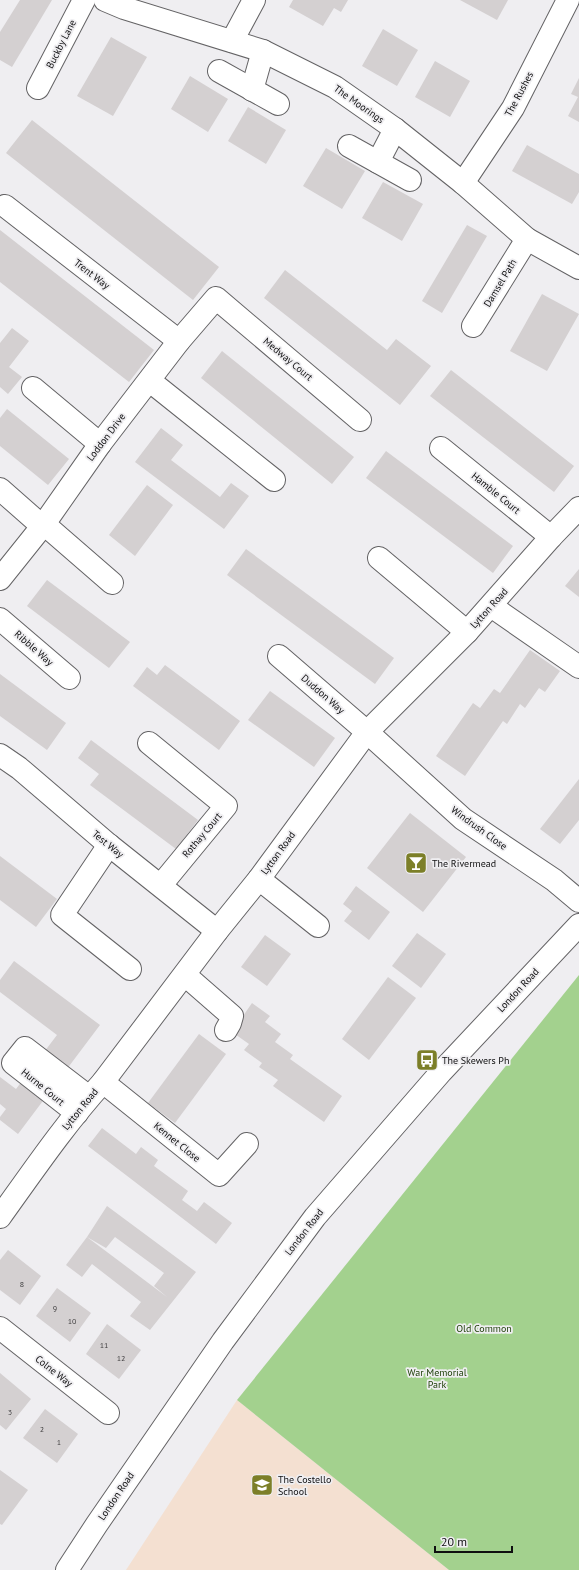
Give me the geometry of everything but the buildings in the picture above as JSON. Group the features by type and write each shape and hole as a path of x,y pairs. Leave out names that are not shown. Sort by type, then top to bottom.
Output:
{"street":[{"name":"Buckby Lane","path":"38,88 84,0"},
{"path":"232,41 254,0"},
{"name":"The Rushes","path":"463,183 513,108 568,0"},
{"name":"The Moorings","path":"119,3 263,50 335,87 395,129 463,183 527,239 579,268"},
{"path":"252,90 263,50"},
{"path":"219,71 278,104"},
{"path":"378,162 395,129"},
{"path":"349,146 410,180"},
{"name":"Trent Way","path":"5,206 179,341"},
{"name":"Damsel Path","path":"473,326 527,239"},
{"name":"Loddon Drive","path":"0,579 43,525 100,444 150,381 179,341 216,298"},
{"name":"Medway Court","path":"216,298 360,420"},
{"path":"150,381 274,480"},
{"path":"33,388 100,444"},
{"name":"Hamble Court","path":"441,448 551,537"},
{"path":"0,489 112,583"},
{"name":"Lytton Road","path":"3,1205 90,1097 185,975 217,931 259,879 367,732 468,632 551,537 579,508"},
{"path":"379,558 468,632"},
{"path":"491,606 579,667"},
{"name":"Ribble Way","path":"0,619 69,678"},
{"name":"Duddon Way","path":"279,656 367,732"},
{"name":"Windrush Close","path":"367,732 463,819 554,880 579,901"},
{"name":"Rothay Court","path":"149,743 226,806 161,885"},
{"name":"Test Way","path":"0,755 19,768 109,845 217,931"},
{"path":"109,845 62,916 130,969"},
{"path":"259,879 318,926"},
{"name":"London Road","path":"68,1570 97,1524 223,1341 315,1217 441,1072 579,925"},
{"path":"185,975 232,1016 230,1024 226,1030"},
{"name":"Kennet Close","path":"90,1097 219,1176 247,1144"},
{"name":"Colne Way","path":"0,1328 108,1414"}],"shaded area":[{"name":"The Costello School","path":"237,1400 449,1570 126,1570"}],"green space":[{"name":"War Memorial Park","path":"579,975 579,1570 449,1570 237,1400"}],"place":[{"name":"The Rivermead","path":"416,863"},
{"name":"The Skewers Ph","path":"427,1060"},
{"name":"The Costello School","path":"262,1485"}],"park label":[{"name":"Old Common","path":"484,1328"}]}
